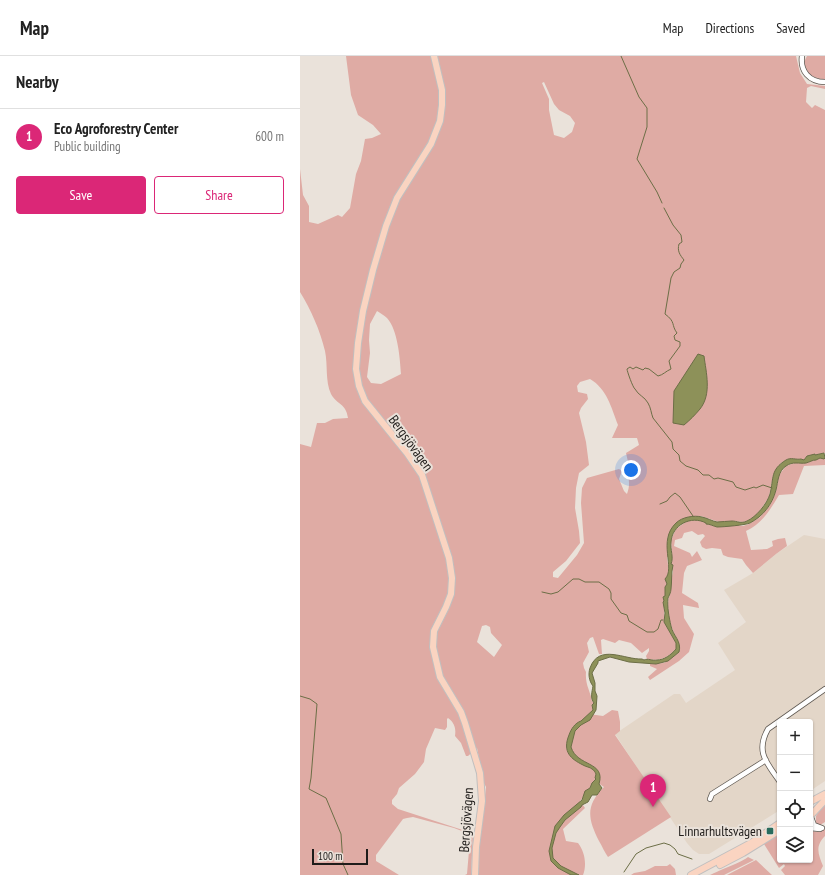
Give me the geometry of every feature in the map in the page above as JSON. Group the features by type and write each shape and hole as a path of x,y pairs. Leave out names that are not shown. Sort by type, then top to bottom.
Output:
{"main road":[{"name":"Bergsjövägen","path":"434,56 442,90 440,121 430,146 400,192 386,226 363,311 356,369 359,386 365,401 422,475 450,561 452,581 450,594 446,607 435,629 432,647 440,677 466,723 480,773 482,801 476,847 475,875"},
{"path":"813,800 825,794"},
{"path":"813,812 825,800"},
{"path":"691,875 739,850 777,825"},
{"path":"701,875 743,853 777,832"}],"street":[{"path":"802,56 803,67 808,77 816,81 825,82"},
{"path":"777,777 763,753 762,742 768,729 825,689"},
{"path":"710,799 712,794 766,760"},
{"path":"813,821 814,825 824,828"},
{"path":"813,829 824,828"}],"shaded area":[{"path":"346,56 796,56 800,73 807,84 825,86 825,89 811,86 807,88 806,102 812,108 815,105 825,110 825,453 807,456 804,460 788,459 781,463 773,476 769,497 757,515 747,521 719,522 701,516 677,523 668,536 667,541 669,572 664,597 664,622 676,643 676,649 669,655 656,660 647,659 646,656 649,648 642,653 631,643 619,640 615,643 603,639 601,640 602,654 599,654 593,637 590,638 587,643 589,652 583,663 586,672 587,684 594,703 593,710 589,714 603,716 612,710 618,711 620,731 615,735 671,817 608,857 592,826 590,813 591,807 594,800 604,787 595,781 580,801 585,808 563,829 566,841 578,843 584,854 585,863 583,875 479,875 478,861 486,787 477,748 466,756 461,743 455,736 454,724 448,718 447,727 445,730 435,728 426,749 424,762 415,774 399,788 397,794 392,800 392,804 398,809 472,833 471,875 465,875 467,874 470,839 467,833 413,817 403,819 376,855 376,861 399,875 300,875 300,444 311,447 317,423 325,423 333,419 348,418 345,409 333,398 329,389 326,356 321,335 300,292 300,169 303,195 309,206 309,222 318,224 338,215 342,217 350,208 356,174 361,161 365,139 381,134 373,125 358,115 351,95","holes":["544,82 554,104 559,110 570,116 575,123 572,132 564,138 554,135 549,110 549,99 542,83","377,311 385,316 391,323 398,345 401,374 381,384 371,383 367,377 370,353 370,324","704,356 706,396 673,423","590,379 596,383 608,399 618,425 612,438 637,438 639,445 626,453 628,462 625,470 629,482 627,494 624,491 619,479 622,471 619,469 587,478 582,488 581,503 584,543 577,555 558,578 553,577 553,572 566,561 580,543 575,508 576,488 579,473 589,465 586,442 579,413 588,399 587,394 578,392 577,386 580,382","486,625 490,627 491,633 502,645 494,657 477,642 482,626"]},
{"path":"807,56 825,56 825,79 817,78 811,75 804,62"},
{"path":"698,354 704,356 707,376 707,390 704,403 684,425 673,423 674,391"},
{"path":"824,453 824,459 820,458 806,463 791,464 783,468 776,490 769,505 759,517 750,523 717,527 694,520 683,523 675,531 671,542 671,564 673,565 668,605 672,630 680,648 679,652 668,661 656,664 629,662 610,657 598,661 592,673 597,696 596,710 590,720 581,725 575,731 571,747 579,758 595,767 600,777 599,784 602,788 597,795 592,795 588,802 582,805 565,820 556,833 552,848 553,858 561,866 579,875 571,875 558,868 551,861 549,851 555,826 564,815 582,800 585,791 590,788 596,779 594,770 579,763 571,757 567,750 567,741 574,726 593,710 593,686 589,673 594,660 606,654 613,654 635,659 660,660 670,655 676,649 676,643 664,622 665,613 663,602 665,587 667,584 665,579 669,568 667,546 671,530 679,521 692,516 699,516 717,522 747,521 764,506 770,494 777,467 788,459 804,460 807,456"},
{"path":"825,458 825,465 804,466 793,494 779,495 769,511 757,525 746,531 751,550 767,549 773,546 772,541 785,538 787,546 753,573 742,559 723,555 721,549 706,549 702,547 700,542 705,536 703,534 698,535 692,531 684,533 682,538 675,540 674,546 690,553 692,557 697,551 702,560 687,566 684,573 682,593 698,603 699,608 683,605 684,618 694,634 689,652 679,661 650,680 648,677 657,669 650,666 650,664 664,663 679,652 679,646 671,625 668,606 673,572 671,564 671,540 676,529 687,521 695,520 704,521 713,526 743,526 749,524 760,517 770,505 776,491 779,475 786,466"},
{"path":"804,535 825,539 825,781 813,789 813,719 777,719 777,812 709,854 699,854 687,843 615,734 674,694 680,694 686,703 735,670 718,643 746,622 724,590 753,573 776,554"},
{"path":"825,803 825,822 820,825 816,824 816,816"},
{"path":"825,829 825,836 820,843 818,850 823,866 818,875 785,875 781,870 785,866 784,864 779,868 764,844 777,835 777,863 813,863 813,831 818,832"},
{"path":"748,857 754,860 724,875 710,875 746,859"},
{"path":"756,860 772,875 727,875"},
{"path":"670,864 675,869 676,875 631,875 655,866 667,866"}],"waterway":[{"path":"621,56 639,97 647,108 647,127 637,159 662,203"},
{"path":"664,208 673,225 681,235 682,242 679,244 678,249 684,260 680,268 674,272 671,278 665,314 672,321 677,333 674,336 675,340 680,342 680,346 669,361 671,369 658,376 649,369 645,368 643,370 636,367 633,369 630,367 627,369 630,379 636,391 648,403 653,418 672,442 673,449 679,455 680,461 686,466 698,470 703,475 709,475 714,479 718,478 733,482 736,487 745,490 763,485 772,488"},
{"path":"660,504 667,501 675,493 680,497 693,516"},
{"path":"542,592 551,594 558,592 573,579 579,579 585,582 599,582 609,589 611,599 621,613 627,615 629,621 647,632 654,632 658,629 661,620 663,620"},
{"path":"300,696 310,699 317,704 309,789 326,798 341,834 343,864 348,875"},
{"path":"624,872 636,854 646,848 664,843 670,845 678,854 692,859"}],"place":[{"name":"Eco Agroforestry Center","path":"653,807"},
{"name":"Linnarhultsvägen","path":"770,831"}]}
